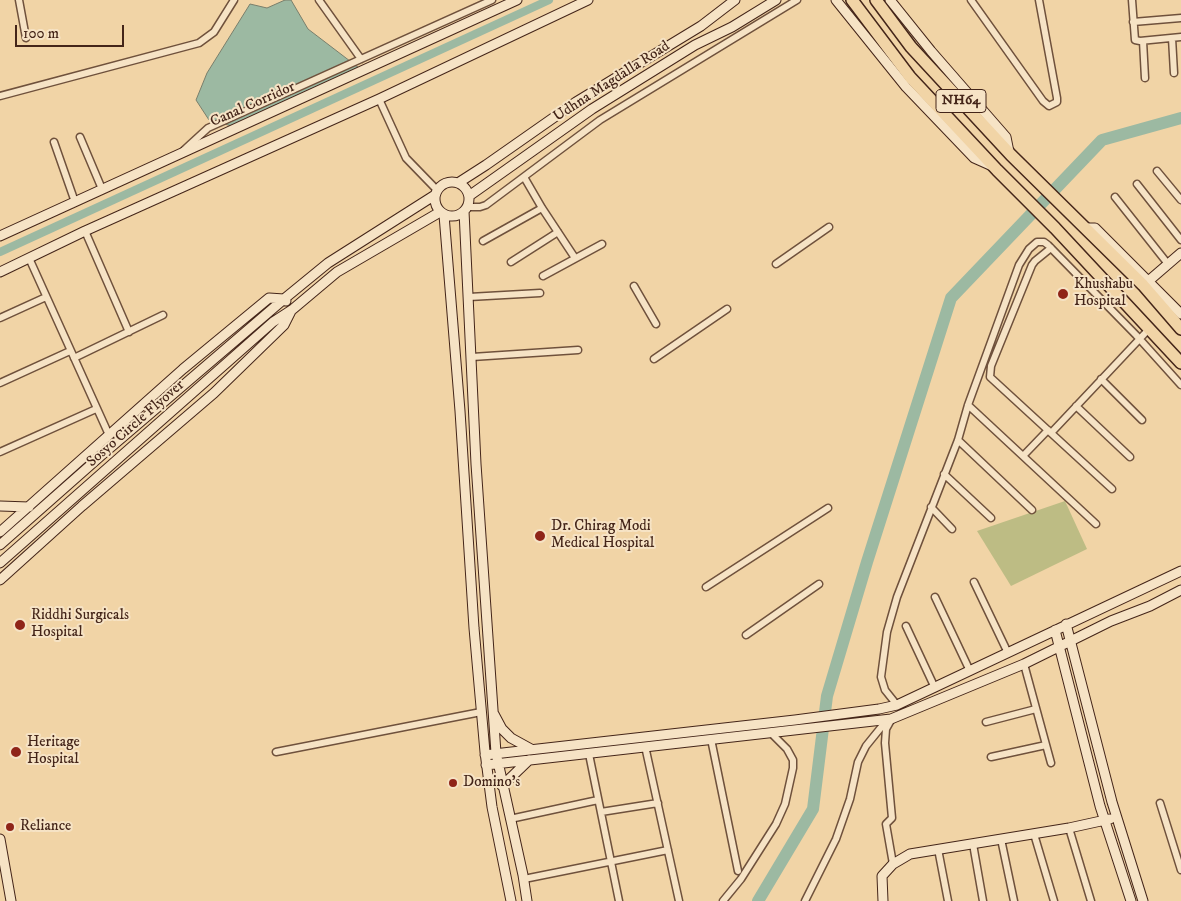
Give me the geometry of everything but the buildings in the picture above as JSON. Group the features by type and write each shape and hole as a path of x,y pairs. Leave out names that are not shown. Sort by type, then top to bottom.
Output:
{"highway":[{"name":"NH64","path":"852,0 899,63 1181,363"},
{"name":"NH64","path":"876,0 911,47 1010,154 1146,283 1181,329"}],"street":[{"path":"19,0 26,38"},
{"path":"0,96 199,44 214,32 234,0"},
{"path":"319,0 362,59"},
{"path":"181,152 208,128 492,0"},
{"name":"Canal Corridor","path":"0,236 517,0"},
{"path":"0,272 85,231 379,99 588,0"},
{"path":"458,183 576,102 701,26 735,0"},
{"name":"Udhna Magdalla Road","path":"469,196 592,109 694,45 732,27 776,0"},
{"path":"0,580 82,506 214,393 284,325 293,309 337,272 442,213 455,216 466,209 486,205 600,120 797,0"},
{"path":"836,0 906,87 974,158 996,168"},
{"path":"890,0 931,51 1006,137 1010,154"},
{"path":"971,0 1043,101 1049,106 1057,102 1057,98 1038,0"},
{"path":"1132,0 1135,40 1143,41 1181,37"},
{"path":"1133,22 1181,18"},
{"path":"1172,38 1174,73"},
{"path":"1143,41 1145,78"},
{"path":"379,99 406,158 436,192"},
{"path":"80,137 102,189"},
{"path":"54,142 75,202"},
{"path":"1157,171 1181,200"},
{"path":"524,177 575,258"},
{"path":"511,901 492,808 486,765 442,213 434,201 436,192 446,182 458,183 467,190 469,196 466,209 478,494 496,753 524,879 527,901"},
{"path":"1137,184 1181,240"},
{"name":"Sosyo Circle Flyover","path":"0,545 103,454 328,263 436,192"},
{"path":"1115,197 1168,264"},
{"path":"483,241 542,208"},
{"path":"776,264 829,227"},
{"path":"85,231 129,332"},
{"path":"511,262 558,232"},
{"path":"897,705 886,690 881,677 887,632 897,597 958,440 968,405 1019,265 1029,249 1037,242 1044,242 1051,248 1181,385"},
{"path":"543,276 602,244"},
{"path":"1051,248 1037,258 1032,265 990,372 993,381 1112,489"},
{"path":"1181,253 1146,283 1181,314"},
{"path":"29,258 109,435"},
{"path":"634,286 656,324"},
{"path":"469,297 540,293"},
{"path":"0,318 46,297"},
{"path":"0,532 183,369 269,298 284,299 293,309"},
{"name":"Sosyo Circle Flyover","path":"0,563 273,322 293,309"},
{"path":"654,359 727,309"},
{"path":"74,358 163,315"},
{"path":"1023,456 1076,406 1149,329"},
{"path":"472,357 578,350"},
{"path":"0,383 70,351"},
{"path":"1101,379 1142,420"},
{"path":"968,405 1096,524"},
{"path":"1076,406 1130,457"},
{"path":"0,452 96,408"},
{"path":"958,440 1032,510"},
{"path":"944,474 991,518"},
{"path":"0,506 29,506"},
{"path":"931,506 952,529"},
{"path":"706,588 828,508"},
{"path":"485,755 795,720 897,705 1181,571"},
{"path":"974,582 1008,653"},
{"path":"746,635 819,584"},
{"path":"486,765 886,720 1024,664 1181,590"},
{"path":"935,597 970,671"},
{"path":"1066,624 1117,817 1143,901"},
{"path":"906,626 935,688"},
{"path":"1055,630 1061,647 1100,806 1130,901"},
{"path":"1024,664 1051,763"},
{"path":"986,722 1036,709"},
{"path":"276,752 481,712"},
{"path":"493,712 502,728 511,738 531,749"},
{"path":"886,720 885,743 892,818 886,824 893,864"},
{"path":"805,901 836,839 850,799 858,762 866,746 886,720"},
{"path":"723,901 741,880 776,824 785,804 793,760 787,750 771,733"},
{"path":"711,739 738,871"},
{"path":"991,757 1046,745"},
{"path":"646,746 680,901"},
{"path":"589,754 619,901"},
{"path":"502,786 529,760"},
{"path":"510,819 598,800"},
{"path":"600,812 658,803"},
{"path":"1160,803 1181,870"},
{"path":"883,901 882,876 893,864 910,854 1069,828 1117,817"},
{"path":"1069,828 1091,901"},
{"path":"1034,834 1054,901"},
{"path":"0,839 11,901"},
{"path":"1001,839 1014,901"},
{"path":"973,844 983,901"},
{"path":"938,849 948,901"},
{"path":"524,879 668,850"}],"shaded area":[{"path":"285,0 291,0 308,29 363,71 232,126 209,120 196,100 207,73 250,4 267,8"},
{"path":"1065,501 1087,549 1011,586 977,531"}],"waterway":[{"path":"0,252 549,0"},
{"path":"758,901 813,809 827,696 867,562 951,298 1102,140 1181,118"}],"place":[{"name":"Khushabu Hospital","path":"1063,294"},
{"name":"Dr. Chirag Modi Medical Hospital","path":"540,536"},
{"name":"Riddhi Surgicals Hospital","path":"20,625"},
{"name":"Heritage Hospital","path":"16,752"},
{"name":"Domino's","path":"453,783"},
{"name":"Reliance","path":"10,827"}]}
